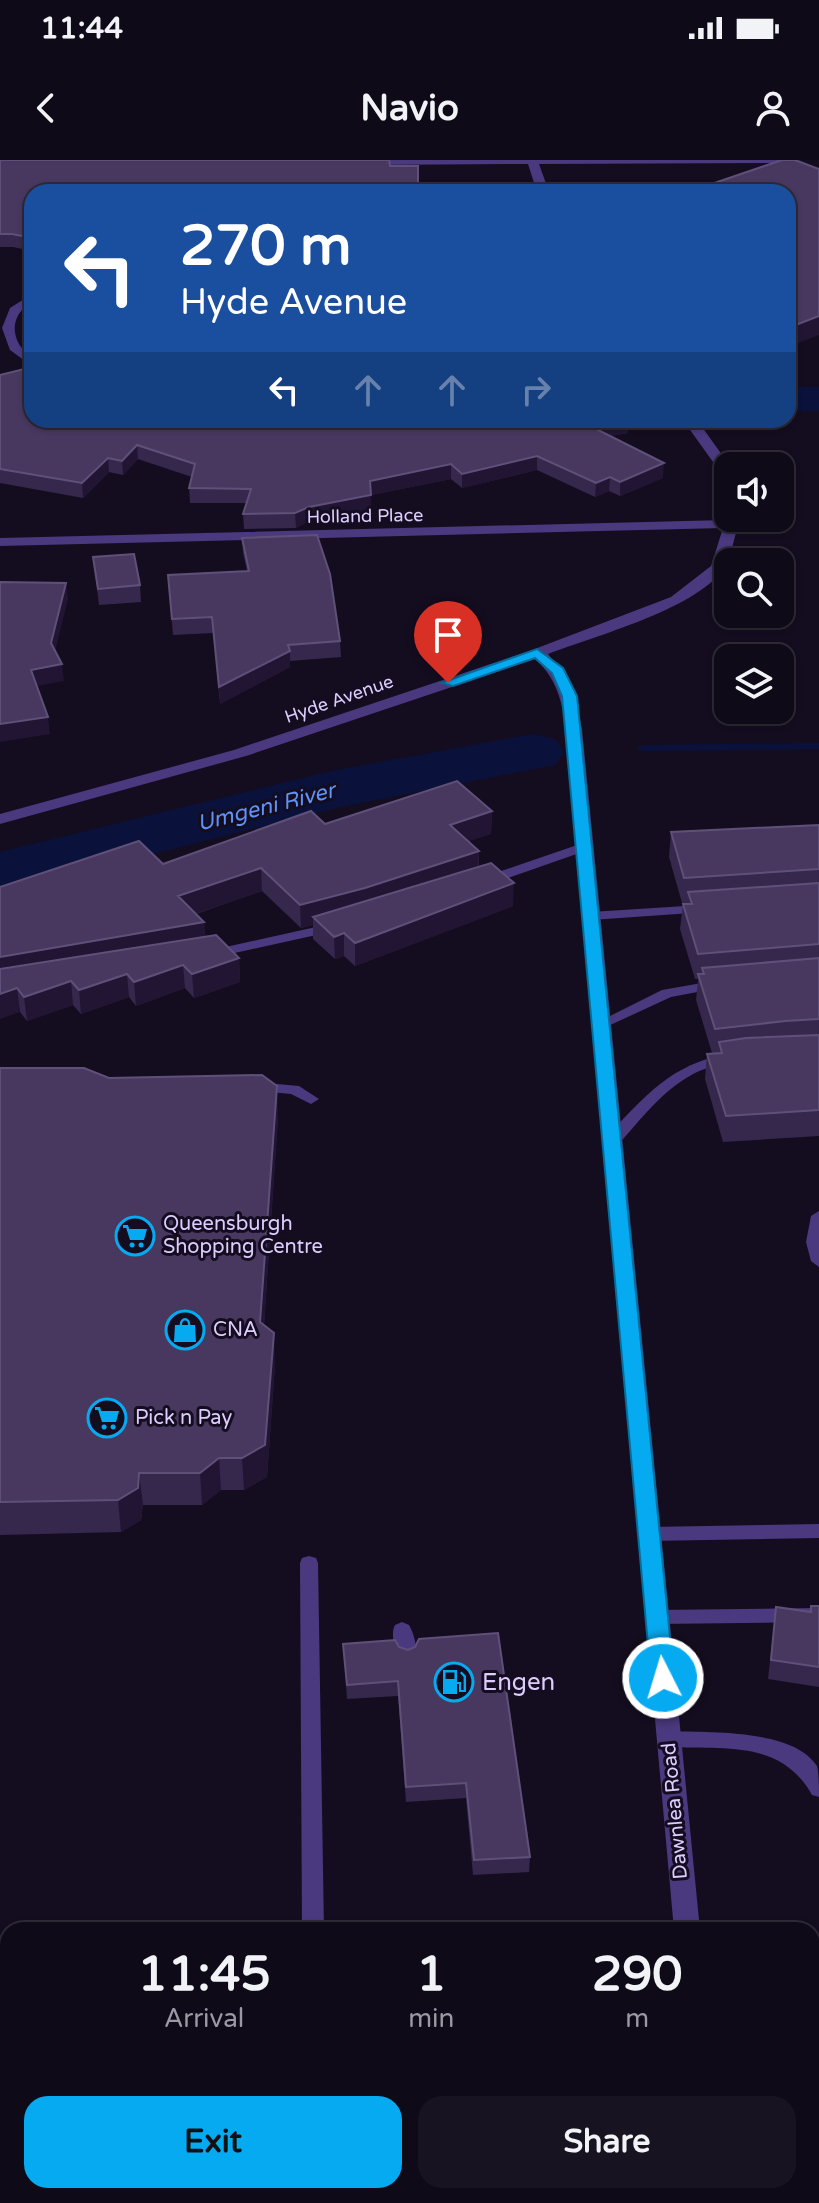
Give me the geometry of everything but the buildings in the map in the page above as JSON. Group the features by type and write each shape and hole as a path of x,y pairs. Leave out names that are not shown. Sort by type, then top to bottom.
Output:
{"street":[{"path":"532,160 540,184"},
{"path":"354,162 783,160"},
{"path":"24,300 11,304 5,311 1,328 4,342 11,352 24,358"},
{"path":"696,428 714,453"},
{"name":"Holland Place","path":"0,542 714,522"},
{"name":"Hyde Avenue","path":"0,819 211,762 537,653 676,600 694,589 718,567 729,532"},
{"name":"Dawnlea Road","path":"537,653 558,671 570,696 686,1922"}],"lane":[{"path":"471,886 583,847"},
{"path":"591,916 712,908"},
{"path":"191,957 280,941 356,921"},
{"path":"601,1024 667,993 738,982"},
{"path":"612,1141 670,1080 692,1067 746,1058"},
{"path":"232,1087 294,1089 311,1099"},
{"path":"819,1216 814,1242 819,1261"},
{"path":"649,1534 819,1531"},
{"path":"309,1563 313,1922"},
{"path":"657,1617 819,1615"},
{"path":"402,1630 407,1654"},
{"path":"668,1739 777,1748 799,1758 814,1774 819,1789"}],"shaded area":[{"path":"796,387 819,387 819,411 796,410"}],"waterway":[{"name":"Umgeni River","path":"642,748 819,746"},
{"name":"Umgeni River","path":"0,872 123,839 231,818 332,790 533,752"}],"place":[{"name":"Queensburgh Shopping Centre","path":"135,1236"},
{"name":"CNA","path":"185,1330"},
{"name":"Pick n Pay","path":"107,1418"},
{"name":"Engen","path":"454,1682"}],"route":[{"path":"448,683 537,653 558,671 570,696 663,1678"}]}
